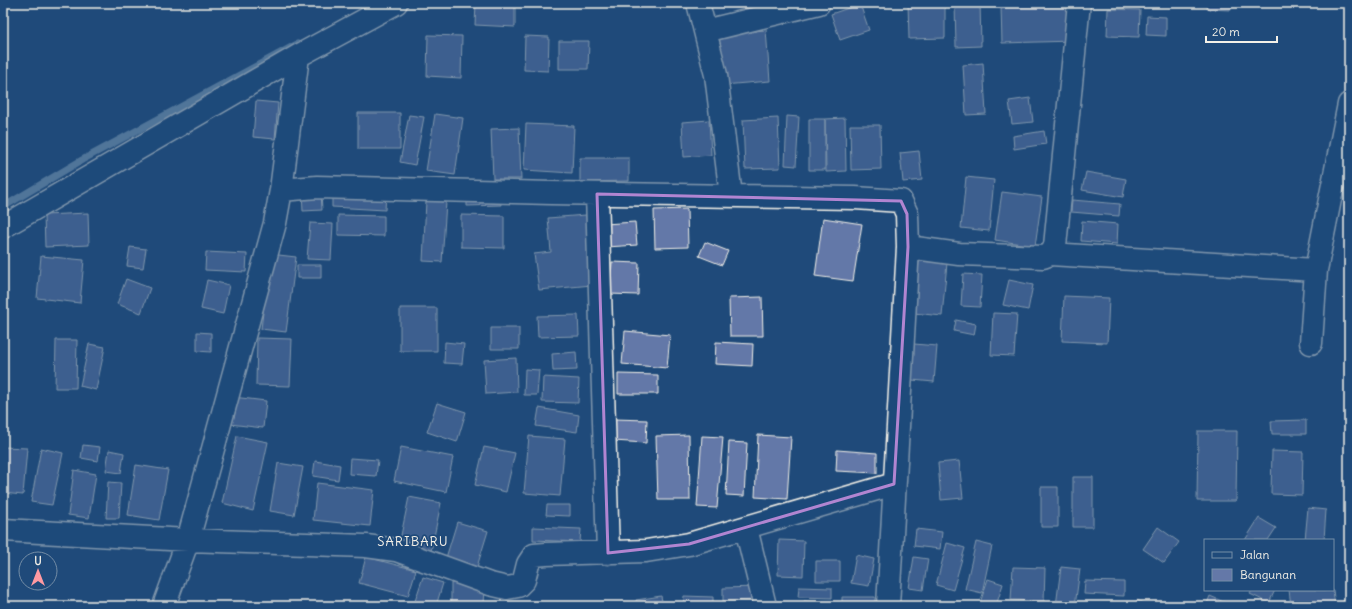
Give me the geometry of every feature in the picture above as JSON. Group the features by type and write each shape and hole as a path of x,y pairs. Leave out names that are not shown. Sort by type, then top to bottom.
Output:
{"street":[{"path":"3,227 298,56 396,3"},
{"path":"698,3 716,75 731,196"},
{"path":"706,31 818,3"},
{"path":"1050,254 1054,246 1078,3"},
{"path":"164,606 188,540 275,223 281,190 298,56"},
{"path":"1311,343 1316,270 1349,104"},
{"path":"281,190 317,187 901,200 907,214 908,246 888,606"},
{"path":"597,194 608,553"},
{"path":"908,246 959,254 1043,257 1050,254 1316,270"},
{"path":"3,530 188,540 366,546 396,550 490,584 507,588 518,586 524,580 528,564 534,555 646,551 689,544 894,484"},
{"path":"746,528 765,606"}],"highlighted area":[{"path":"597,194 901,201 907,214 908,247 894,484 689,544 608,553"}],"building":[{"path":"476,3 515,3 515,27 475,25"},
{"path":"908,3 945,3 945,38 909,39"},
{"path":"955,3 980,3 981,46 956,47"},
{"path":"1208,3 1232,3 1231,10 1207,9"},
{"path":"860,4 869,30 840,40 831,14"},
{"path":"1073,6 1074,41 1002,43 1001,7"},
{"path":"1108,9 1140,10 1139,37 1107,36"},
{"path":"1147,16 1166,17 1166,36 1146,35"},
{"path":"766,30 770,81 723,85 719,34"},
{"path":"428,35 462,36 461,78 427,76"},
{"path":"525,36 549,37 548,71 524,70"},
{"path":"559,41 589,41 588,69 559,69"},
{"path":"983,63 986,114 966,115 963,65"},
{"path":"1030,98 1033,122 1012,124 1009,101"},
{"path":"256,101 278,103 275,139 253,137"},
{"path":"358,113 400,113 400,149 358,149"},
{"path":"435,114 463,118 455,175 426,171"},
{"path":"409,115 424,117 415,165 400,162"},
{"path":"787,116 799,117 796,166 785,165"},
{"path":"778,118 780,168 745,169 743,120"},
{"path":"845,118 846,171 826,172 825,119"},
{"path":"809,119 825,119 825,170 809,170"},
{"path":"709,120 711,155 684,157 682,122"},
{"path":"526,124 574,126 572,173 524,170"},
{"path":"850,125 880,125 881,169 851,170"},
{"path":"519,128 521,179 493,179 491,129"},
{"path":"1044,131 1046,144 1014,149 1013,136"},
{"path":"919,151 922,180 903,182 900,153"},
{"path":"580,158 629,158 629,181 580,182"},
{"path":"1086,172 1126,179 1123,197 1082,190"},
{"path":"966,177 994,180 989,231 961,228"},
{"path":"332,189 386,192 385,210 332,207"},
{"path":"321,191 322,210 303,211 302,192"},
{"path":"1002,192 1042,197 1035,246 995,240"},
{"path":"467,193 500,193 501,205 467,206"},
{"path":"1072,200 1120,204 1119,216 1071,212"},
{"path":"426,201 446,202 442,262 423,261"},
{"path":"687,209 688,247 655,248 654,210"},
{"path":"88,213 89,245 45,247 44,215"},
{"path":"338,215 384,216 384,236 338,235"},
{"path":"461,215 504,216 504,248 461,247"},
{"path":"586,215 592,285 539,290 534,254 551,252 548,218"},
{"path":"823,218 862,224 853,281 815,276"},
{"path":"1082,221 1118,224 1117,244 1081,241"},
{"path":"635,222 637,245 607,247 605,224"},
{"path":"310,223 333,224 331,260 307,259"},
{"path":"705,242 728,251 722,265 699,256"},
{"path":"130,247 146,249 143,268 127,266"},
{"path":"206,252 247,254 246,272 205,270"},
{"path":"270,254 296,257 286,332 261,329"},
{"path":"41,256 84,260 80,303 37,298"},
{"path":"919,261 947,263 942,316 914,313"},
{"path":"612,262 639,263 638,295 610,294"},
{"path":"297,265 321,265 321,278 297,278"},
{"path":"963,274 982,275 980,307 961,306"},
{"path":"126,279 150,288 141,313 117,304"},
{"path":"207,280 229,285 223,314 201,309"},
{"path":"1009,280 1033,285 1028,310 1003,305"},
{"path":"1064,296 1109,298 1107,343 1062,341"},
{"path":"762,297 763,336 730,336 729,298"},
{"path":"400,308 437,308 437,351 400,351"},
{"path":"993,313 1017,314 1014,356 991,355"},
{"path":"578,315 579,336 538,337 537,316"},
{"path":"956,320 976,324 974,335 954,331"},
{"path":"491,328 519,328 519,349 491,349"},
{"path":"625,331 670,335 667,368 622,364"},
{"path":"197,332 211,333 211,352 197,351"},
{"path":"257,338 292,339 290,386 256,385"},
{"path":"56,340 77,340 76,388 55,388"},
{"path":"445,342 464,344 462,364 444,363"},
{"path":"716,342 753,344 752,366 715,364"},
{"path":"89,344 105,347 96,390 80,386"},
{"path":"914,344 937,346 934,382 912,380"},
{"path":"576,352 577,370 553,371 552,354"},
{"path":"516,358 517,392 486,394 484,360"},
{"path":"525,369 539,370 537,395 524,395"},
{"path":"618,374 658,375 658,394 618,394"},
{"path":"543,377 579,379 578,403 542,402"},
{"path":"233,397 266,401 263,428 230,424"},
{"path":"437,403 466,412 457,442 427,432"},
{"path":"539,408 579,415 577,432 536,426"},
{"path":"614,419 647,420 646,443 613,441"},
{"path":"1306,420 1306,434 1272,434 1271,421"},
{"path":"1198,431 1237,431 1236,501 1197,501"},
{"path":"689,435 690,500 658,500 656,436"},
{"path":"758,435 791,437 787,499 755,497"},
{"path":"237,436 268,442 253,511 222,503"},
{"path":"529,436 565,439 560,496 524,493"},
{"path":"702,436 723,437 717,508 697,507"},
{"path":"729,442 747,443 744,496 726,495"},
{"path":"83,445 100,447 98,461 81,458"},
{"path":"3,447 27,448 23,495 3,493"},
{"path":"401,447 453,457 446,492 394,481"},
{"path":"484,447 515,453 506,492 475,485"},
{"path":"41,448 63,453 52,505 31,502"},
{"path":"109,450 124,453 121,473 106,471"},
{"path":"837,450 877,453 877,473 836,471"},
{"path":"1272,451 1303,452 1302,495 1271,494"},
{"path":"350,458 378,460 376,476 349,474"},
{"path":"315,461 340,465 338,480 313,476"},
{"path":"959,461 963,498 941,500 938,463"},
{"path":"278,463 303,467 294,515 270,511"},
{"path":"136,465 168,470 159,520 128,515"},
{"path":"74,470 96,474 89,518 68,515"},
{"path":"1073,477 1093,477 1093,527 1073,527"},
{"path":"108,482 121,483 119,518 106,518"},
{"path":"317,483 374,490 370,526 313,520"},
{"path":"1041,487 1058,487 1058,527 1041,527"},
{"path":"409,497 441,503 431,551 399,545"},
{"path":"547,505 570,505 570,516 546,515"},
{"path":"1308,508 1326,510 1324,539 1305,539"},
{"path":"1259,518 1276,528 1269,539 1246,539"},
{"path":"457,522 488,531 476,570 445,561"},
{"path":"533,527 581,529 580,542 533,540"},
{"path":"1158,527 1179,542 1164,563 1143,549"},
{"path":"916,529 942,532 940,549 914,546"},
{"path":"779,540 804,541 803,576 778,575"},
{"path":"976,542 992,546 982,593 965,589"},
{"path":"947,543 965,548 953,590 936,585"},
{"path":"856,555 874,559 869,586 851,583"},
{"path":"366,557 416,570 408,596 359,583"},
{"path":"914,557 928,559 923,590 909,588"},
{"path":"816,561 840,561 840,581 816,581"},
{"path":"1013,567 1045,568 1044,601 1011,600"},
{"path":"1061,567 1080,569 1075,606 1056,606"},
{"path":"423,577 443,583 436,606 415,601"},
{"path":"988,579 1003,584 996,606 979,606"},
{"path":"1085,581 1124,582 1124,596 1084,594"},
{"path":"451,583 485,584 484,606 451,606"},
{"path":"757,587 757,600 723,601 723,588"},
{"path":"799,587 832,588 832,598 798,597"},
{"path":"1252,591 1275,591 1269,603 1250,594"},
{"path":"1289,591 1333,591 1335,606 1291,606"},
{"path":"661,596 663,606 637,606 636,600"},
{"path":"684,596 713,597 713,606 683,606"},
{"path":"1210,596 1233,606 1206,606"},
{"path":"842,597 875,597 875,606 842,606"},
{"path":"1137,600 1149,606 1134,606"},
{"path":"804,601 823,603 823,606 804,606"}],"waterway":[{"path":"3,207 82,160 297,44"}],"district":[{"name":"SARIBARU","path":"413,541"}]}
